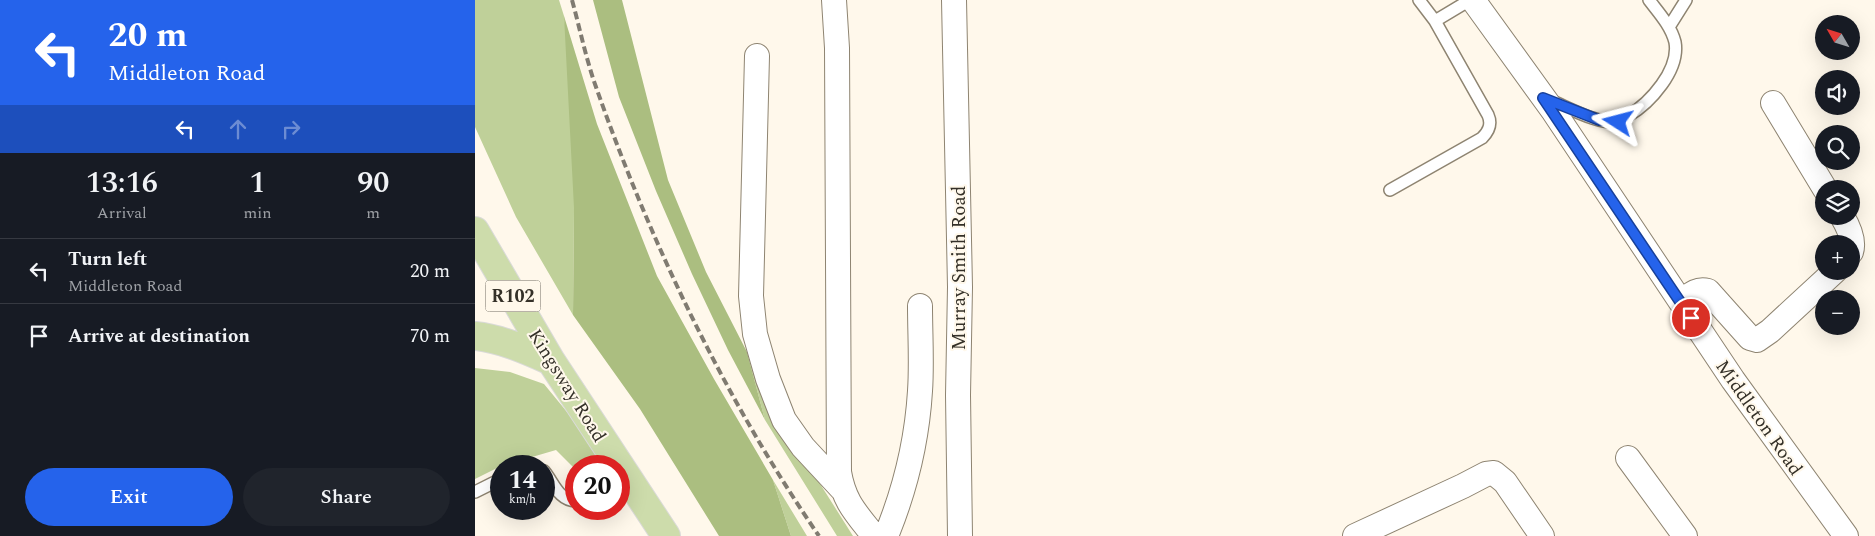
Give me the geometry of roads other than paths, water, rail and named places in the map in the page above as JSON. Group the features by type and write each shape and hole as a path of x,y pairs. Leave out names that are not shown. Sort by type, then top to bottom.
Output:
{"main road":[{"name":"Kingsway Road","path":"475,231 608,455"},
{"path":"475,336 513,344 551,361"},
{"name":"Kingsway Road","path":"630,489 666,536"}],"street":[{"path":"834,0 837,48 839,462 842,489"},
{"name":"Murray Smith Road","path":"954,0 960,287 958,394 960,536"},
{"name":"Middleton Road","path":"1471,0 1543,98 1733,380 1846,536"},
{"path":"757,56 751,296 755,334 784,420 803,447 842,489 852,508 874,536"},
{"path":"1773,103 1820,180"},
{"path":"1681,302 1694,291 1701,289 1708,291 1750,338 1757,340 1770,331 1825,280"},
{"path":"886,536 899,504 914,440 920,390 920,306"},
{"path":"1628,458 1685,536"},
{"path":"1355,536 1486,474 1494,474 1505,482 1542,536"}],"lane":[{"path":"1390,190 1482,138 1489,128 1491,121 1435,21 1419,0"},
{"path":"1435,21 1471,0"},
{"path":"1543,98 1599,120 1618,122 1637,111 1659,90 1673,64 1675,44 1669,27 1649,0"},
{"path":"1669,27 1686,0"},
{"path":"475,492 490,484"},
{"path":"555,488 565,498"}],"railway":[{"path":"572,0 596,87 641,204 666,262 693,319 752,430 819,536"}]}
